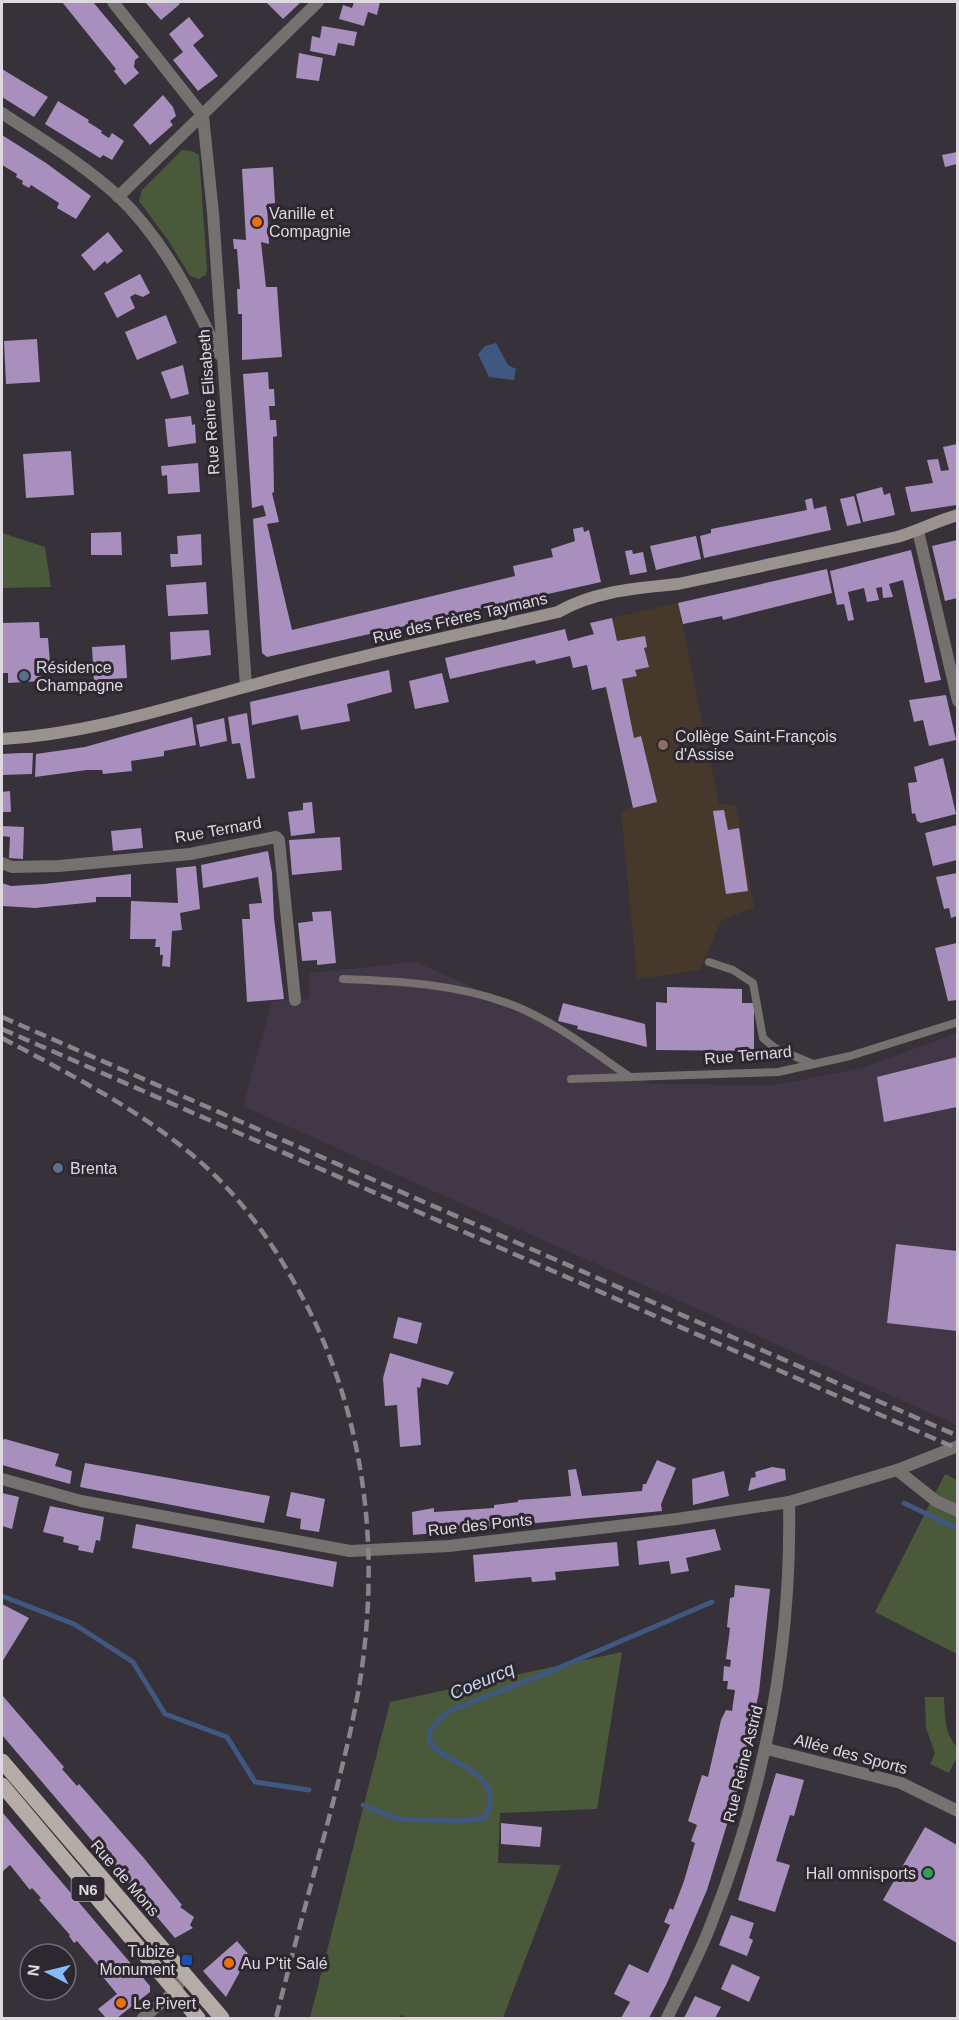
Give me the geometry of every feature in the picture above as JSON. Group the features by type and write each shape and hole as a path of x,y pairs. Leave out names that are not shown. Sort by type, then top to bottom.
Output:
{"main road":[{"name":"Rue de Mons","path":"2,1761 222,2019"},
{"name":"Rue de Mons","path":"2,1785 198,2019"}],"street":[{"path":"113,2 203,116"},
{"path":"118,197 318,2"},
{"path":"2,113 75,162 118,197 155,238 191,294 223,362"},
{"name":"Rue Reine Elisabeth","path":"203,116 213,213 246,686"},
{"name":"Rue des Frères Taymans","path":"2,739 68,733 109,724 246,686 558,612 574,603 591,598 642,587 678,584 918,531 935,521 957,515"},
{"path":"918,531 957,701"},
{"name":"Rue Ternard","path":"2,863 12,867 58,866 190,854 276,837 279,840 285,888 295,1000"},
{"name":"Rue des Ponts","path":"2,1479 81,1501 350,1551 472,1543 677,1519 789,1502 897,1470 957,1446"},
{"path":"897,1470 936,1501 957,1511"},
{"name":"Rue Reine Astrid","path":"667,2019 710,1926 730,1872 767,1749 776,1699 787,1591 789,1502"},
{"name":"Allée des Sports","path":"767,1749 901,1783 957,1811"},
{"path":"143,2019 174,1992 184,1975"}],"lane":[{"path":"709,962 733,970 753,983 763,1038 774,1048 814,1064"},
{"path":"343,979 419,982 507,1003 574,1038 630,1077"},
{"name":"Rue Ternard","path":"571,1079 778,1072 850,1056 957,1022"}],"shaded area":[{"name":"Collège Saint-François d'Assise","path":"678,603 719,804 736,805 754,907 721,921 700,970 637,979 621,811 633,807 590,623"},
{"path":"416,962 553,1022 649,1084 775,1085 862,1068 957,1033 957,1425 243,1106 272,1001 309,999 310,973"}],"green space":[{"path":"182,150 192,151 199,155 207,269 206,275 199,279 190,276 168,240 139,201 142,190"},
{"path":"2,533 45,547 51,587 2,588"},
{"path":"945,1474 957,1480 957,1654 875,1612"},
{"path":"622,1652 597,1809 500,1813 498,1863 561,1865 503,2018 406,2018 402,2015 397,2018 310,2018 390,1702"},
{"path":"925,1697 944,1697 947,1730 957,1747 957,1757 949,1773 930,1764 935,1753 926,1728"}],"water":[{"path":"496,343 508,365 516,369 514,380 489,377 478,354 485,346"}],"building":[{"path":"62,2 93,2 139,57 135,60 134,67 139,73 125,85 114,71 116,69"},
{"path":"145,2 177,2 180,4 161,20"},
{"path":"266,2 301,2 283,19"},
{"path":"354,2 380,2 377,15 368,12 364,26 339,19 343,5 352,8"},
{"path":"189,17 204,36 193,45 218,76 198,91 173,60 183,52 169,34"},
{"path":"322,26 357,32 354,46 338,43 335,56 310,51 312,36 320,38"},
{"path":"299,53 323,58 319,81 296,78"},
{"path":"2,69 48,97 34,117 2,97"},
{"path":"163,95 173,107 176,116 170,121 173,125 150,145 133,125"},
{"path":"58,101 89,120 88,122 109,138 112,133 124,141 112,160 103,155 100,158 45,124"},
{"path":"2,135 91,196 76,219 57,208 59,203 31,185 29,188 22,184 23,181 16,177 17,174 2,165"},
{"path":"957,152 957,164 945,167 942,155"},
{"path":"273,167 275,203 267,204 269,244 261,242 266,287 277,287 282,357 242,360 242,314 238,314 237,289 240,289 237,249 234,249 233,239 246,240 242,169"},
{"path":"108,232 123,251 107,264 105,261 94,271 81,255"},
{"path":"140,274 150,293 143,297 135,294 130,297 135,308 117,318 104,293"},
{"path":"166,315 177,343 137,360 125,332"},
{"path":"37,339 40,382 6,384 4,341"},
{"path":"183,365 189,394 171,399 161,372"},
{"path":"268,372 269,389 274,389 275,406 269,406 270,420 276,420 277,436 273,437 274,492 272,493 279,522 267,524 292,630 515,576 513,566 553,557 551,549 575,541 573,529 583,527 584,532 589,530 601,582 267,657 262,653 253,519 266,516 263,505 252,508 243,374"},
{"path":"191,416 192,425 195,424 196,443 168,447 165,419"},
{"path":"957,444 957,505 911,512 905,487 933,483 927,460 938,459 941,471 949,470 943,447"},
{"path":"71,451 74,495 26,498 23,454"},
{"path":"198,463 200,492 168,494 167,475 162,476 161,466"},
{"path":"882,487 884,495 890,493 895,515 863,522 856,494"},
{"path":"854,496 861,523 847,526 840,499"},
{"path":"812,498 814,509 826,506 831,530 704,558 700,536 711,533 711,529 807,510 805,500"},
{"path":"121,532 122,555 91,555 91,533"},
{"path":"201,534 202,565 171,567 170,554 178,554 177,536"},
{"path":"696,536 701,559 656,570 650,546"},
{"path":"957,540 957,598 945,601 932,546"},
{"path":"632,550 633,554 643,552 647,572 630,575 625,551"},
{"path":"911,550 941,680 925,683 903,580 889,584 893,597 883,598 882,587 876,588 879,600 867,602 864,588 848,592 854,620 848,621 844,604 837,605 830,571"},
{"path":"827,569 832,593 723,620 722,616 683,624 678,603"},
{"path":"206,582 208,614 168,616 166,585"},
{"path":"612,618 617,641 645,636 647,647 644,648 649,667 635,670 637,676 622,679 634,738 641,736 657,802 633,808 606,687 592,690 587,665 573,668 570,656 536,664 535,660 450,679 445,658 565,629 568,641 594,634 590,623"},
{"path":"39,622 40,638 48,638 50,662 40,662 41,681 8,683 8,673 2,673 2,623"},
{"path":"209,630 211,655 171,660 170,632"},
{"path":"125,645 127,678 109,679 109,683 94,683 92,647"},
{"path":"389,670 392,692 347,704 350,721 301,730 298,715 252,725 250,702"},
{"path":"442,673 449,702 415,709 409,681"},
{"path":"946,695 956,740 929,746 923,720 914,722 909,700"},
{"path":"247,713 255,778 247,779 240,743 232,744 228,717"},
{"path":"192,717 196,745 164,751 164,756 131,761 132,771 103,774 102,770 87,770 35,777 36,754 85,747"},
{"path":"224,718 227,741 200,747 196,725"},
{"path":"33,753 32,774 2,775 2,754"},
{"path":"943,758 956,814 921,823 917,821 915,813 912,814 908,783 917,782 914,767"},
{"path":"10,791 11,812 2,812 2,792"},
{"path":"312,802 315,833 291,836 288,812 303,810 303,803"},
{"path":"724,810 728,830 739,828 748,891 726,894 713,811"},
{"path":"957,825 957,860 933,866 925,833"},
{"path":"2,826 24,827 23,859 9,858 10,837 2,836"},
{"path":"141,828 143,848 113,851 111,831"},
{"path":"340,837 342,870 292,875 289,840"},
{"path":"268,851 284,999 247,1002 242,919 250,919 249,904 262,903 258,877 203,888 201,865"},
{"path":"196,866 200,909 180,913 182,930 172,931 170,967 162,966 163,955 160,955 160,947 155,947 156,939 130,939 131,901 178,903 176,868"},
{"path":"957,873 957,916 951,918 949,908 944,909 936,877"},
{"path":"131,874 131,897 96,897 96,902 35,908 2,906 2,883 11,886 44,884"},
{"path":"331,911 336,963 317,965 317,960 302,961 298,923 313,921 312,912"},
{"path":"957,943 957,1000 948,1001 935,948"},
{"path":"667,987 742,989 742,1003 754,1003 754,1051 656,1050 656,1002 667,1003"},
{"path":"563,1003 645,1024 647,1047 577,1029 578,1026 558,1021"},
{"path":"957,1057 957,1107 884,1122 877,1077"},
{"path":"896,1244 957,1251 957,1331 887,1323"},
{"path":"398,1317 422,1323 417,1344 393,1338"},
{"path":"390,1353 454,1372 448,1385 422,1378 420,1388 417,1387 421,1445 400,1447 397,1405 385,1406 383,1378"},
{"path":"2,1440 59,1454 55,1466 72,1471 70,1484 2,1465"},
{"path":"657,1460 676,1468 661,1504 662,1511 413,1535 412,1512 434,1508 434,1512 494,1508 494,1505 518,1502 518,1500 571,1496 568,1470 576,1469 582,1496 642,1491 643,1484 646,1484"},
{"path":"85,1463 270,1496 264,1523 80,1487"},
{"path":"772,1467 785,1469 786,1480 748,1491 751,1478 756,1477 755,1472"},
{"path":"724,1471 729,1496 693,1505 692,1479"},
{"path":"291,1492 325,1499 319,1532 300,1529 301,1519 286,1516"},
{"path":"2,1493 19,1497 12,1529 2,1526"},
{"path":"50,1506 104,1517 100,1541 96,1540 93,1553 78,1550 79,1546 63,1542 64,1537 43,1532"},
{"path":"136,1524 337,1562 333,1587 132,1548"},
{"path":"715,1529 721,1550 686,1558 689,1571 671,1574 669,1561 639,1565 637,1541"},
{"path":"617,1542 619,1566 555,1572 556,1580 532,1582 531,1577 475,1582 473,1555"},
{"path":"735,1585 770,1589 759,1692 739,1785 707,1890 667,1983 649,2018 621,2018 630,2002 614,1994 629,1964 648,1973 670,1925 664,1922 670,1908 673,1910 695,1843 691,1841 697,1825 688,1821 702,1775 708,1777 721,1720 726,1710 732,1711 735,1690 727,1689 728,1681 723,1681 724,1666 730,1667 731,1660 726,1659 730,1628 727,1627 730,1598 734,1597"},
{"path":"2,1604 29,1618 2,1662"},
{"path":"2,1695 64,1767 62,1769 77,1786 79,1784 143,1857 182,1905 180,1907 194,1917 190,1925 193,1928 175,1938 2,1735"},
{"path":"776,1773 804,1780 794,1816 790,1815 776,1861 790,1865 775,1912 738,1900"},
{"path":"2,1812 150,1986 150,1992 117,2018 106,2018 98,2009 117,1994 103,1977 106,1975 78,1942 73,1942 70,1935 39,1900 41,1898 32,1888 30,1890 10,1865 2,1872"},
{"path":"501,1823 542,1827 540,1847 501,1844"},
{"name":"Hall omnisports","path":"925,1827 957,1845 957,1943 883,1900"},
{"path":"731,1915 754,1923 749,1938 753,1940 747,1956 719,1945"},
{"name":"Au P'tit Salé","path":"237,1941 249,1955 226,1997 203,1971"},
{"path":"732,1964 760,1977 749,2002 721,1989"},
{"path":"695,1996 721,2007 715,2018 684,2018"}],"waterway":[{"name":"Coeurcq","path":"904,1503 958,1529"},
{"name":"Coeurcq","path":"2,1596 74,1624 133,1662 165,1714 227,1737 255,1782 309,1790"},
{"name":"Coeurcq","path":"363,1805 398,1819 461,1821 484,1818 490,1797 484,1782 470,1770 439,1751 430,1741 432,1728 449,1711 549,1672 712,1602"}],"railway":[{"path":"2,1017 958,1436"},
{"path":"2,1029 958,1449"},
{"path":"2,1038 103,1093 151,1124 197,1159 230,1191 272,1246 307,1306 340,1386 352,1428 366,1513 368,1556 368,1599 362,1666 344,1760 276,2018"}],"place":[{"name":"Vanille et Compagnie","path":"257,222"},
{"name":"Résidence Champagne","path":"24,676"},
{"name":"Collège Saint-François d'Assise","path":"663,745"},
{"name":"Brenta","path":"58,1168"},
{"name":"Hall omnisports","path":"928,1873"},
{"name":"Tubize Monument","path":"187,1960"},
{"name":"Au P'tit Salé","path":"229,1963"},
{"name":"Le Pivert","path":"121,2003"}]}
